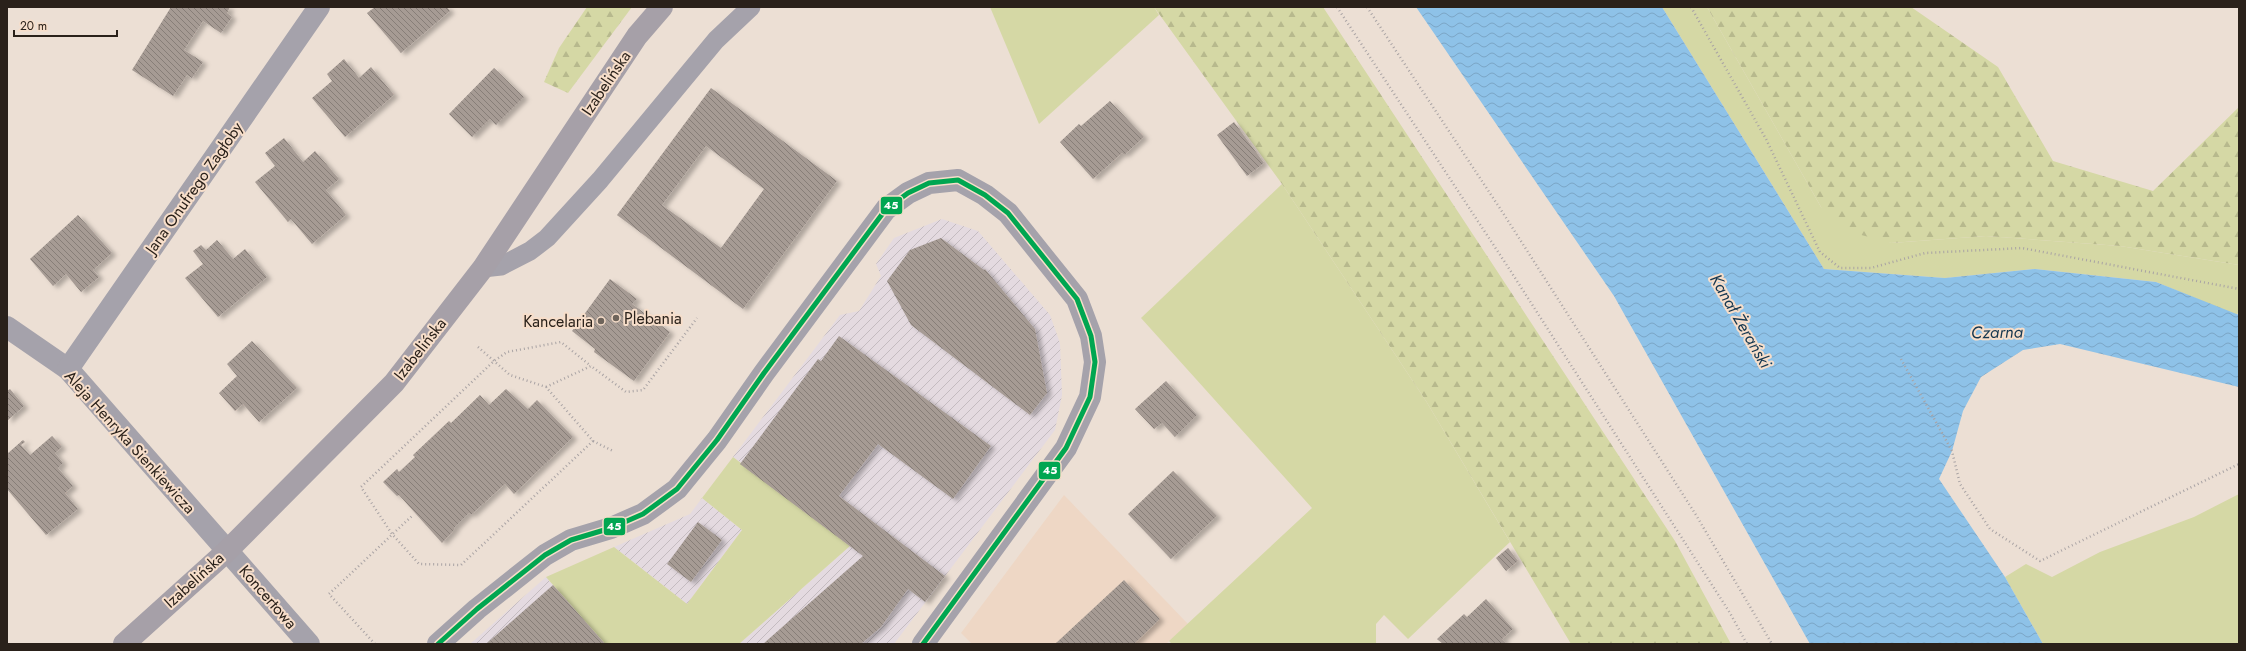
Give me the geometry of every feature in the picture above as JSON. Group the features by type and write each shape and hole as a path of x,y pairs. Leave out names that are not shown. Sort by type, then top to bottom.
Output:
{"street":[{"name":"Jana Onufrego Zagłoby","path":"68,369 319,7"},
{"name":"Izabelińska","path":"124,644 226,550 394,383 483,268 637,36 662,7"},
{"path":"438,644 477,609 545,555 571,540 610,528 643,514 677,489 717,440 764,373 886,209 908,193 929,183 958,180 985,194 1008,213 1077,299 1091,336 1095,362 1090,397 1066,448 923,644"},
{"name":"Aleja Henryka Sienkiewicza","path":"7,328 68,369 226,550"},
{"name":"Koncertowa","path":"226,550 309,644"}],"lane":[{"path":"483,268 501,266 530,251 547,238 600,180 716,40 751,7"}],"path":[{"path":"1337,7 1512,274 1721,600 1747,644"},
{"path":"1367,7 1503,213 1696,515 1772,644"},
{"path":"1691,7 1766,139 1820,252 1840,268 1872,268 1925,253 2022,248 2239,289"},
{"path":"593,441 461,564 419,564 392,534 361,487 494,361 507,352 561,342 626,392 643,390 697,318"},
{"path":"478,347 510,375 546,387 593,441 613,451"},
{"path":"1901,359 1952,451 1960,484 1990,529 2040,561 2239,464"},
{"path":"546,387 591,366"},
{"path":"375,644 329,594 413,515"}],"shaded area":[{"path":"942,219 978,231 1050,315 1060,343 1062,395 1055,430 894,644 739,644 850,546 733,457 840,315 859,311 881,276 876,264 894,238"},
{"path":"1064,495 1188,624 1166,644 972,644 961,633"},
{"path":"702,498 742,530 687,604 614,547 690,514"},
{"path":"546,577 605,644 470,644"}],"green space":[{"path":"587,7 632,7 568,93 544,82 559,48"},
{"path":"990,7 1154,7 1159,15 1039,124"},
{"path":"1154,7 1323,7 1675,541 1731,644 1571,644 1426,401 1282,184"},
{"path":"1662,7 1707,7 1821,207 1891,243 1986,236 2120,246 2239,265 2239,312 2236,315 2156,282 2035,269 1945,278 1824,269"},
{"path":"1707,7 1911,7 1998,67 2053,161 2153,191 2239,107 2239,265 2120,246 1986,236 1891,243 1854,233 1835,221 1821,207"},
{"path":"1282,184 1426,401 1510,542 1408,639 1384,615 1376,624 1376,644 1172,644 1169,641 1312,508 1141,318"},
{"path":"733,457 850,546 739,644 605,644 546,577 614,547 687,604 742,530 702,498"},
{"path":"2239,494 2239,644 2043,644 2005,577 2026,564 2052,577 2100,552 2194,517"}],"water":[{"path":"1416,7 1662,7 1824,269 1945,278 2035,269 2156,282 2239,315 2239,387 2060,344 2023,350 1981,377 1963,411 1952,451 1939,479 2005,577 2043,644 1810,644 1614,296"}],"building":[{"path":"171,7 230,7 227,13 232,17 221,33 203,21 184,50 203,62 192,78 187,75 173,96 132,70"},
{"path":"375,7 447,7 450,11 401,53 367,13"},
{"path":"344,59 359,78 371,67 394,95 345,137 312,98 332,81 327,74"},
{"path":"494,68 524,97 496,125 490,119 472,137 449,114"},
{"path":"711,88 837,181 743,309 617,215","holes":["706,146 764,189 721,248 662,205"]},
{"path":"1110,101 1144,137 1124,155 1122,153 1093,179 1060,142 1079,124 1081,126"},
{"path":"1234,122 1264,163 1247,176 1217,135"},
{"path":"284,138 303,162 315,151 339,179 326,190 346,215 312,244 291,219 288,222 255,182 275,166 265,153"},
{"path":"78,215 112,253 93,270 99,277 81,292 66,274 53,286 30,259"},
{"path":"941,238 984,270 985,269 1035,329 1047,393 1030,415 911,325 887,281 910,250"},
{"path":"217,240 233,259 245,249 267,277 218,317 185,278 203,264 193,251 201,245 206,250"},
{"name":"Plebania","path":"610,279 637,299 632,304 670,332 634,381 594,352 595,349 572,331"},
{"path":"839,336 991,446 953,499 878,444 839,496 945,576 925,602 908,589 881,627 861,644 763,644 863,556 740,464 818,359 821,361"},
{"path":"252,341 297,388 259,422 243,404 235,411 219,393 237,376 227,364"},
{"path":"1166,381 1197,415 1175,437 1162,423 1154,429 1135,409"},
{"path":"10,389 24,406 7,421 7,391"},
{"path":"506,389 528,409 537,400 573,437 514,494 505,484 471,515 469,513 442,543 399,495 397,496 383,482 397,469 399,472 415,457 413,455 449,421 451,423 480,395 489,405"},
{"path":"52,436 62,447 55,453 63,463 58,468 73,486 65,493 78,509 46,535 7,489 7,454 23,440 25,442 21,445 30,455"},
{"path":"1173,471 1217,516 1171,559 1128,514"},
{"path":"698,522 722,540 691,582 667,564"},
{"path":"1508,548 1518,561 1506,571 1496,558"},
{"path":"1124,580 1160,619 1134,644 1055,644"},
{"path":"553,585 605,644 486,644"},
{"path":"1486,599 1513,629 1502,639 1507,644 1443,644 1437,639 1464,614 1467,617"}],"transit line":[{"name":"45","path":"438,644 477,609 545,555 571,540 611,528 643,514 677,489 717,440 764,373 886,209 908,193 929,183 958,180 985,195 1008,213 1077,299 1091,336 1095,362 1090,397 1066,448 923,644"}],"place":[{"name":"Plebania","path":"616,318"},
{"name":"Kancelaria","path":"601,321"}],"water label":[{"name":"Kanał Żerański","path":"1741,321"},
{"name":"Czarna","path":"1997,332"}]}
